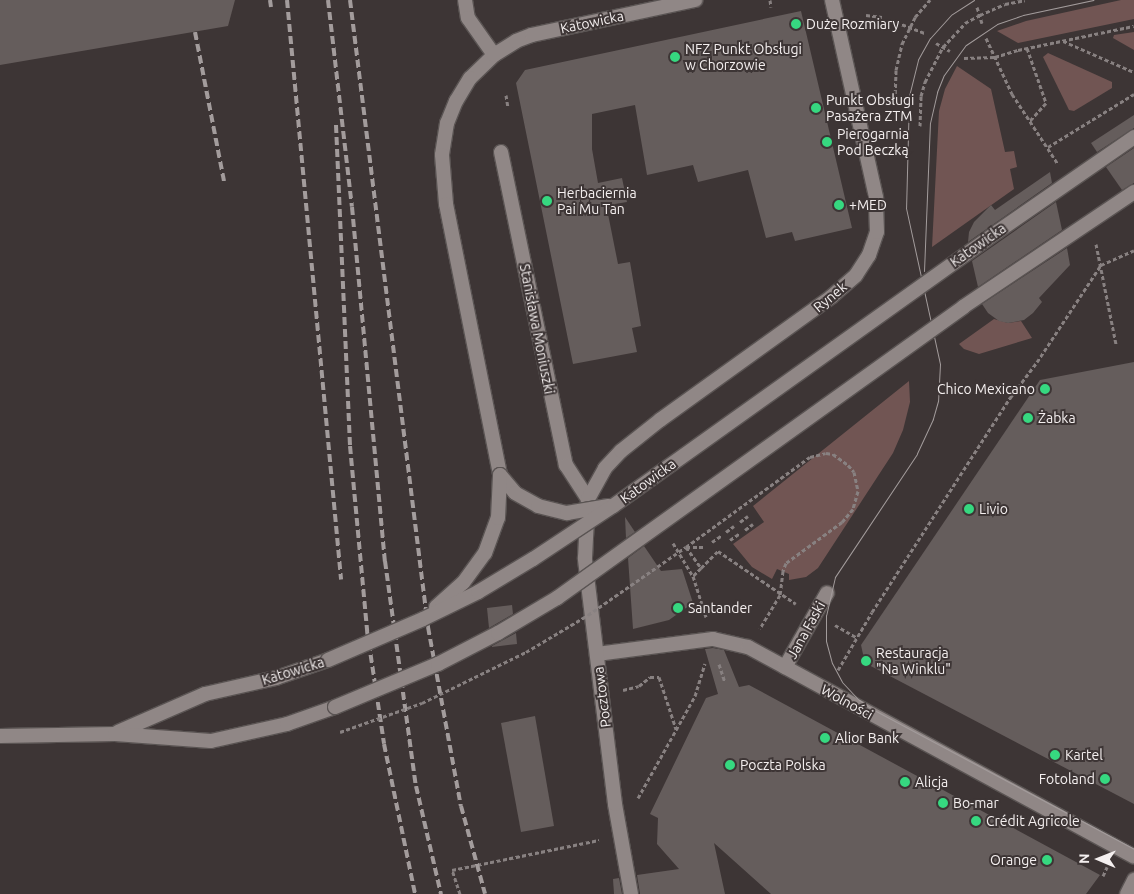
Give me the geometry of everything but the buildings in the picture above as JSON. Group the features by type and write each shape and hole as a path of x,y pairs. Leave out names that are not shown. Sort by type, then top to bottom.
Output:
{"street":[{"path":"465,0 468,18 494,55"},
{"name":"Katowicka","path":"423,619 463,583 485,553 498,518 500,475 446,204 442,155 447,123 456,101 470,78 494,55 516,41 532,35 695,0"},
{"name":"Rynek","path":"588,500 605,468 621,451 660,420 831,297 856,275 869,255 877,232 876,197 832,0"},
{"name":"Katowicka","path":"115,734 205,694 276,678 328,660 423,619 478,592 533,559 614,506 988,237 1134,137"},
{"name":"Stanisława Moniuszki","path":"502,152 566,465 588,500"},
{"name":"Katowicka","path":"0,736 115,734 211,741 287,724 335,707 438,664 498,633 557,598 964,307 1134,192"},
{"path":"500,475 515,492 538,506 567,513 614,506"},
{"name":"Pocztowa","path":"588,500 586,558 615,804 631,894"},
{"name":"Jana Faski","path":"786,667 827,593"},
{"name":"Wolności","path":"597,654 713,639 748,647 1134,858"},
{"path":"1127,894 1134,880"}],"path":[{"path":"770,0 771,7"},
{"path":"895,100 898,61 915,17 930,0"},
{"path":"920,126 921,96 925,82 943,47 965,23 1005,4 1025,0"},
{"path":"977,7 982,23"},
{"path":"866,15 882,17"},
{"path":"896,22 924,33"},
{"path":"964,58 995,57 1027,48 1134,26"},
{"path":"986,38 1012,94 1048,146 1134,94"},
{"path":"1062,41 1134,72"},
{"path":"936,43 950,52"},
{"path":"1027,48 1046,103 1030,120"},
{"path":"506,95 508,107"},
{"path":"1098,247 1116,344"},
{"path":"828,691 856,638 1010,398 1037,362 1101,265 1134,250"},
{"path":"686,548 810,457 826,453 833,454 854,472 858,491 857,500 848,516 790,558 783,571 780,595 748,647"},
{"path":"740,522 748,516"},
{"path":"745,530 753,524"},
{"path":"726,532 734,526"},
{"path":"730,540 739,534"},
{"path":"712,542 721,536"},
{"path":"686,548 703,547"},
{"path":"686,548 701,568"},
{"path":"638,799 696,696 713,639 693,576 718,551 780,595 856,638"},
{"path":"659,677 663,672"},
{"path":"623,691 639,686 650,677 659,677"},
{"path":"659,677 677,730"},
{"path":"460,894 452,870 599,840"}],"shaded area":[{"path":"1121,0 1134,0 1134,19 1018,43 997,31 1026,21"},
{"path":"1134,32 1134,50 1113,38 1114,35"},
{"path":"1048,53 1112,82 1112,88 1074,111 1069,110 1043,57"},
{"path":"957,66 991,89 1005,152 1014,151 1017,167 1010,169 1014,189 932,247 939,111 945,89"},
{"path":"994,319 1008,323 1021,321 1032,338 979,354 964,349 959,344"},
{"path":"909,381 910,402 903,430 893,453 818,568 806,577 789,580 789,574 777,569 772,579 752,567 733,544 764,522 753,506"}],"tram line":[{"path":"974,0 951,15 930,38 918,60 909,96 906,208 940,364 938,401 933,419 917,454 835,577 826,615 826,641 832,663 842,682 859,700 874,710 1134,849"},
{"path":"924,271 930,123 937,92 944,75 966,45 997,24 1023,15 1093,0"}],"railway":[{"path":"270,0 271,7"},
{"path":"287,0 341,579"},
{"path":"328,0 352,207 385,561 416,786 441,894"},
{"path":"350,0 428,627 461,806 485,894"},
{"path":"195,32 224,181"},
{"path":"336,125 350,446 367,631 384,744 415,894"}],"place":[{"name":"Duże Rozmiary","path":"796,24"},
{"name":"NFZ Punkt Obsługi w Chorzowie","path":"675,57"},
{"name":"Punkt Obsługi Pasażera ZTM","path":"816,108"},
{"name":"Pierogarnia Pod Beczką","path":"827,142"},
{"name":"Herbaciernia Pai Mu Tan","path":"547,201"},
{"name":"+MED","path":"839,205"},
{"name":"Chico Mexicano","path":"1045,389"},
{"name":"Żabka","path":"1028,418"},
{"name":"Livio","path":"969,509"},
{"name":"Santander","path":"678,608"},
{"name":"Restauracja \"Na Winklu\"","path":"866,661"},
{"name":"Alior Bank","path":"825,738"},
{"name":"Kartel","path":"1055,755"},
{"name":"Poczta Polska","path":"730,765"},
{"name":"Fotoland","path":"1105,779"},
{"name":"Alicja","path":"905,782"},
{"name":"Bo-mar","path":"943,803"},
{"name":"Crédit Agricole","path":"976,821"},
{"name":"Orange","path":"1047,860"}]}
